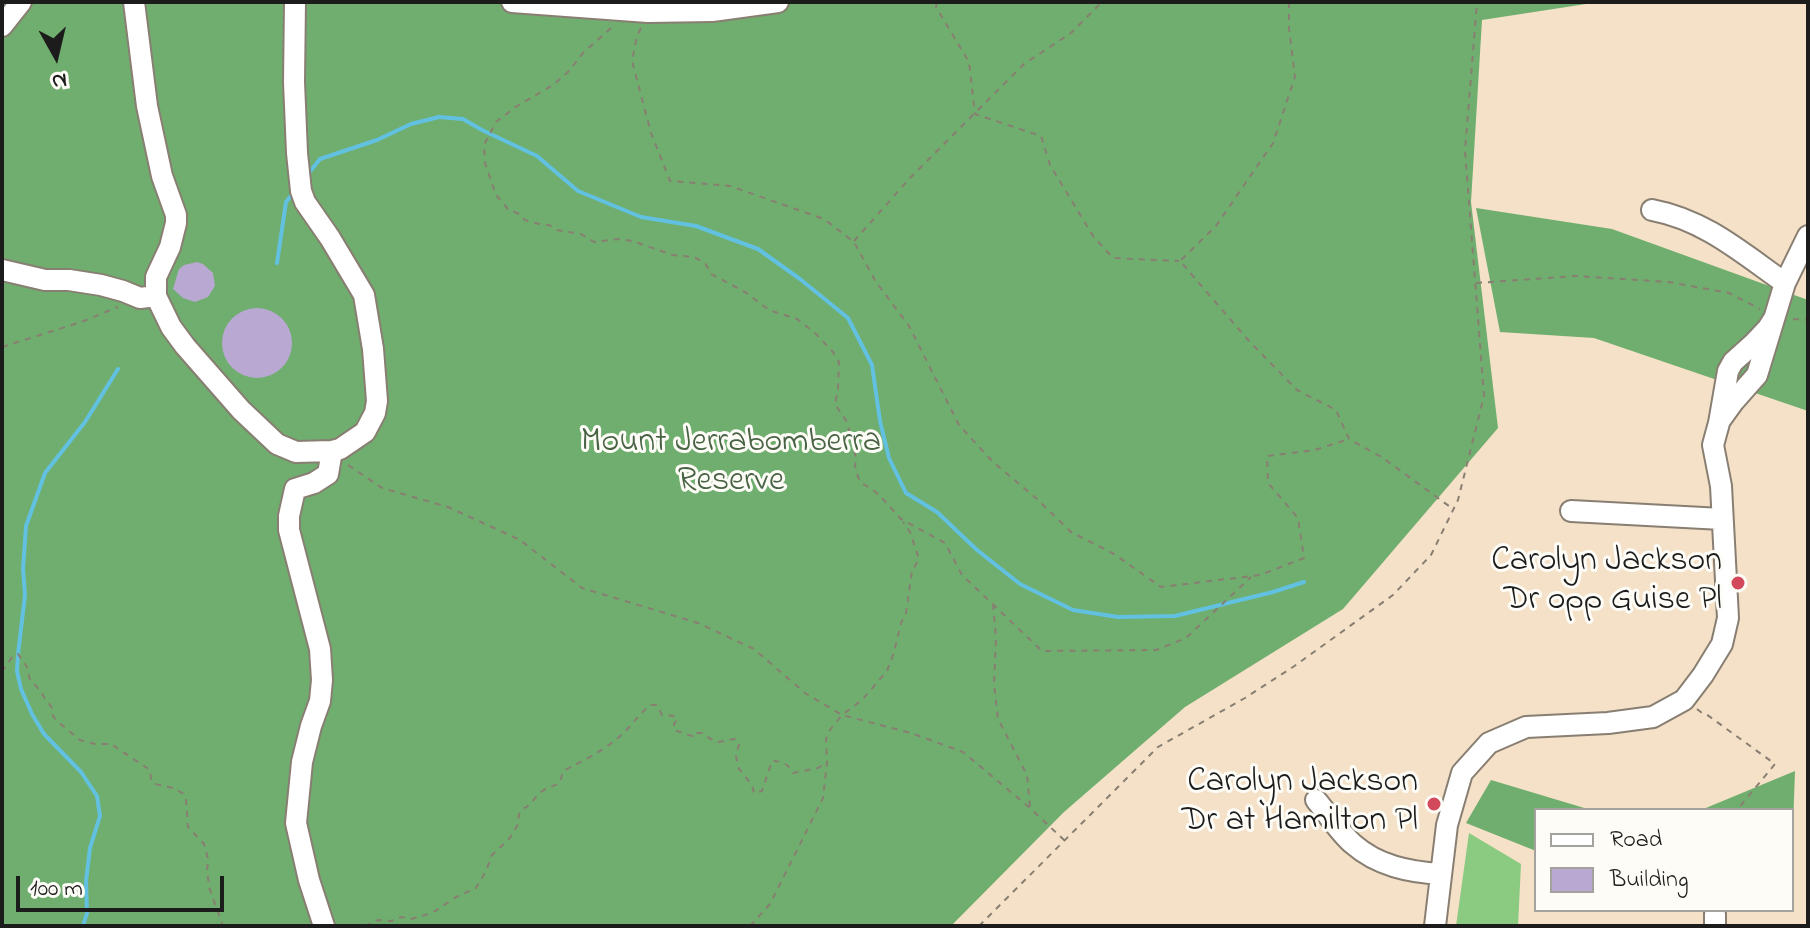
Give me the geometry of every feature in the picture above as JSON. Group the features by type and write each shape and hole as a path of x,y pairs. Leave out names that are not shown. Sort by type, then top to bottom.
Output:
{"street":[{"path":"2,26 21,2"},
{"path":"134,2 147,106 162,176 176,215 170,247 148,297"},
{"path":"2,270 45,280 101,285 148,297 185,346 241,410 277,444 296,452 332,451 365,432 375,413 377,401 364,295 301,191 294,82 295,2"},
{"path":"512,2 643,11 712,11 778,2"},
{"path":"1652,210 1670,213 1703,226 1785,283"},
{"path":"1435,926 1447,825 1462,773 1489,743 1526,727 1608,723 1653,717 1684,700 1722,644 1728,618 1721,486 1713,445 1728,371 1733,362 1768,328 1808,236"},
{"path":"324,926 309,880 296,823 302,762 320,701 320,649 289,530 289,516 295,489 314,483 328,474 332,451"},
{"path":"1571,511 1722,519"},
{"path":"1316,800 1352,844 1381,864 1441,874"}],"path":[{"path":"937,2 936,7 969,62 975,114"},
{"path":"854,242 910,178 1024,64 1071,33 1102,2"},
{"path":"1180,261 1216,226 1273,143 1295,77 1289,2"},
{"path":"979,926 1158,747 1293,667 1393,595 1431,555 1458,500 1484,396 1465,151 1477,2"},
{"path":"643,11 632,61 651,133 670,181 730,186 824,219 854,242 876,282 909,326 959,425 993,462 1071,532 1114,554 1161,587 1251,577 1304,558 1298,518 1268,483 1267,456 1315,450 1349,439"},
{"path":"643,11 616,22 553,85 496,122 484,145 485,163 496,195 508,209 525,220 581,234 594,242 632,241 673,255 694,257 705,263 711,274 745,292 769,310 797,319 807,326 839,362 835,404 847,422 858,477 901,519 910,532 919,559 912,571 906,613 887,671 862,700 842,715 826,739 823,798 770,904 750,926"},
{"path":"975,114 1041,136 1050,165 1093,236 1113,258 1180,261 1249,341 1297,390 1336,410 1349,439 1383,458 1454,509"},
{"path":"1475,283 1576,276 1669,282 1729,293 1773,318"},
{"path":"2,347 148,297"},
{"path":"332,451 382,488 448,507 520,540 582,588 698,623 754,649 805,693 842,715 911,733 963,752 1064,840"},
{"path":"901,519 945,543 962,575 1042,651 1156,650 1186,638 1251,577"},
{"path":"993,604 996,638 994,684 998,719 1027,775 1030,808"},
{"path":"2,672 12,657 18,654 27,667 30,680 52,708 57,721 80,740 111,744 150,770 155,784 184,794 188,827 204,844 207,852 210,890 223,926"},
{"path":"1684,700 1775,764 1739,808"},
{"path":"365,926 378,920 411,919 432,913 476,888 492,855 510,838 522,809 530,806 542,791 556,786 561,781 563,771 588,759 617,739 650,705 657,705 662,715 675,716 674,730 678,732 695,737 697,733 702,733 713,743 736,739 739,744 736,756 739,769 752,785 754,793 762,791 772,761 786,764 793,773 818,768 827,762"}],"green space":[{"name":"Mount Jerrabomberra Reserve","path":"2,2 1599,2 1482,20 1471,202 1498,428 1343,609 1185,707 1064,812 951,926 2,926"},
{"path":"1476,208 1612,229 1808,300 1808,411 1594,338 1500,332"},
{"path":"1795,771 1794,808 1706,808"},
{"path":"1491,780 1584,808 1534,808 1534,850 1466,823"},
{"path":"1469,833 1521,864 1518,926 1456,926"}],"building":[{"path":"197,262 213,273 215,286 208,297 195,302 183,298 173,289 179,269"},
{"path":"257,308 282,318 292,343 282,368 257,378 232,368 222,343 232,318"}],"waterway":[{"path":"308,174 320,159 377,140 411,124 439,117 463,119 537,156 578,191 641,217 696,226 758,249 848,318 872,365 889,458 906,493 937,512 977,550 1020,584 1073,610 1118,617 1175,616 1304,582"},
{"path":"277,263 286,202 293,193"},
{"path":"83,926 87,913 86,881 90,848 100,816 97,796 81,772 44,734 21,689 17,671 25,595 23,569 26,526 45,473 85,422 118,369"}],"place":[{"name":"Carolyn Jackson Dr opp Guise Pl","path":"1738,583"},
{"name":"Carolyn Jackson Dr at Hamilton Pl","path":"1434,804"}]}
